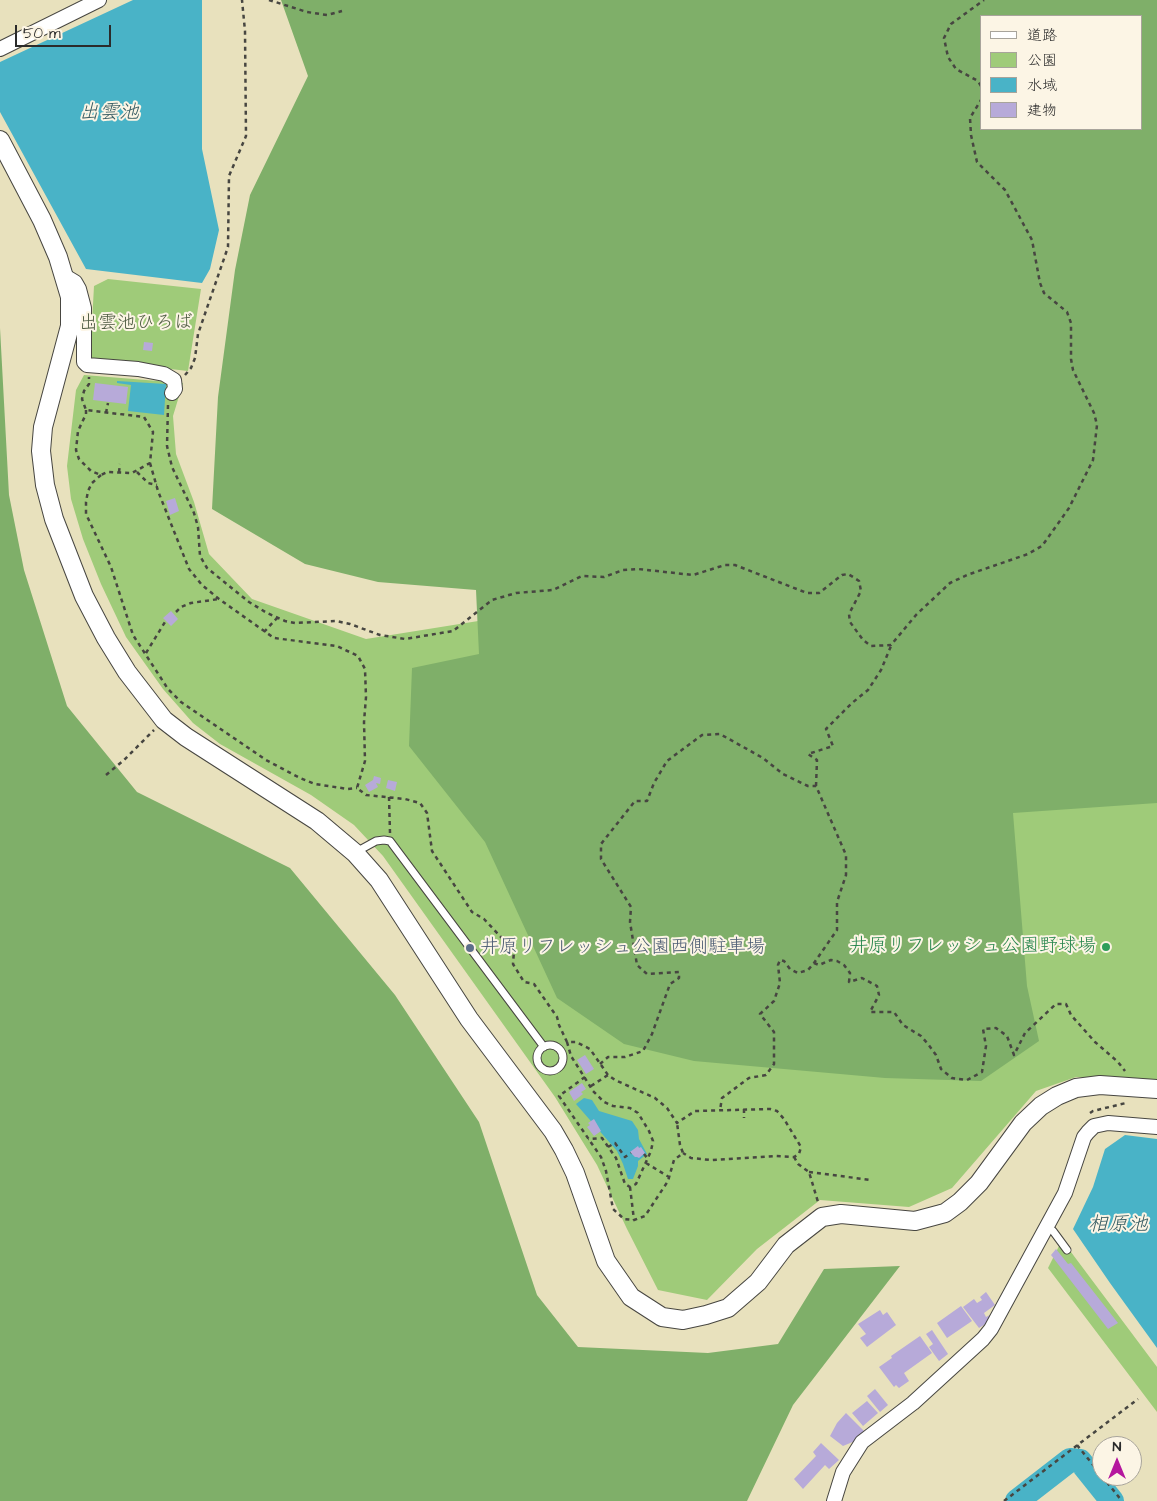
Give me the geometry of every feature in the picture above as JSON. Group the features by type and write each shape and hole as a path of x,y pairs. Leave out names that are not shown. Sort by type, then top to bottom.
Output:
{"street":[{"path":"0,49 99,0"},
{"path":"0,140 42,220 58,257 70,297 70,326 43,427 41,451 45,485 54,519 84,596 106,638 127,672 164,720 203,748 317,821 355,853 380,880 469,1019 561,1144 575,1173 606,1261 631,1297 662,1317 683,1320 706,1316 728,1308 758,1282 786,1245 822,1217 841,1214 915,1221 945,1213 960,1202 978,1183 1023,1123 1042,1106 1058,1096 1076,1088 1100,1085 1157,1089"},
{"path":"64,276 75,282 81,297 85,322 84,362 87,365 164,374 173,386"},
{"path":"834,1501 843,1472 862,1442 913,1403 977,1345 991,1329 1066,1193 1084,1138 1088,1132 1094,1126 1108,1123 1157,1127"}],"lane":[{"path":"355,853 376,841 390,841 544,1047"},
{"path":"1053,1231 1067,1250"}],"path":[{"path":"242,0 245,31 246,136 229,176 228,247 198,334 195,358 191,368 173,386 168,402 167,446 172,467 194,513 198,527 200,556 207,568 249,602 277,618 295,623 336,621 380,635 405,639 453,631 492,600 516,593 553,590 582,576 604,577 623,570 638,569 693,575 725,565 734,565 807,593 819,593 842,574 848,574 859,581 861,591 849,614 850,622 863,640 871,646 891,645"},
{"path":"269,0 307,12 327,15 342,11"},
{"path":"980,84 978,81 956,69 948,57 944,38 951,24 984,0"},
{"path":"720,1110 722,1098 749,1078 766,1075 774,1064 774,1032 760,1014 774,1001 780,982 778,965 780,960 784,961 790,969 798,973 808,970 836,930 837,902 846,875 846,855 816,786 816,760 808,754 833,746 826,729 868,690 881,670 891,645 916,615 950,583 967,574 1028,554 1042,546 1069,508 1093,460 1097,425 1094,412 1073,370 1071,359 1071,323 1067,312 1044,293 1032,240 1005,190 976,162 970,118 980,102"},
{"path":"87,365 90,379 82,399 86,414 78,431 76,450 78,459 91,471 101,475"},
{"path":"106,413 108,403"},
{"path":"86,410 144,417 153,432 150,463 157,485 189,569 202,585 274,638 337,646 358,656 365,669 366,697 364,722 366,760 357,788"},
{"path":"150,463 132,474 107,472 101,475 92,483 88,491 86,514 111,567 133,635 168,689 181,702 266,760 300,778 315,784 348,789 357,788 366,795 405,799 420,803 426,813 432,851 472,912 484,919 514,951 513,964 524,982 534,984 557,1017 571,1056 591,1086 604,1102 613,1106 630,1108 638,1113 653,1141 647,1161 636,1184 630,1187"},
{"path":"119,472 120,464"},
{"path":"137,472 148,483 157,485"},
{"path":"176,612 181,607 191,603 219,599"},
{"path":"264,632 277,618"},
{"path":"146,654 165,622"},
{"path":"106,775 124,760 164,720"},
{"path":"600,1064 608,1057 625,1057 643,1051 652,1034 670,984 679,978 679,972 647,974 637,965 630,922 631,907 601,859 601,844 635,801 647,802 654,783 667,761 702,735 720,734 763,758 783,774 808,786 816,786"},
{"path":"388,797 390,828"},
{"path":"814,963 819,964 831,960 837,961 844,965 850,973 849,982 862,978 877,986 879,995 870,1012 894,1012 903,1025 921,1036 936,1055 940,1069 952,1078 967,1080 982,1072 986,1046 983,1029 996,1028 1007,1036 1014,1055 1025,1033 1056,1004 1066,1004 1072,1015 1094,1042 1118,1062 1127,1073"},
{"path":"567,1042 576,1042 590,1049 608,1075 655,1098 667,1108 676,1123 683,1153 690,1158 711,1160 775,1156 794,1157 799,1154 801,1147 784,1119 777,1111 770,1109 695,1111 676,1123"},
{"path":"591,1086 608,1075"},
{"path":"585,1077 559,1096 601,1157 613,1209 619,1216 624,1219 634,1220 645,1216 669,1177 674,1160 683,1153"},
{"path":"744,1109 744,1118"},
{"path":"588,1138 602,1138 610,1146 625,1184 630,1187"},
{"path":"610,1146 615,1143 625,1157 631,1153"},
{"path":"645,1155 647,1161 669,1177"},
{"path":"794,1157 798,1164 809,1172 871,1180"},
{"path":"809,1172 819,1207"},
{"path":"630,1187 634,1220"},
{"path":"1004,1501 1138,1399"},
{"path":"1077,1445 1092,1464"},
{"path":"1110,1486 1122,1501"}],"green space":[{"path":"281,0 1157,0 1157,803 1013,813 1027,986 1039,1041 981,1081 885,1078 694,1061 624,1044 557,998 485,842 409,746 412,668 479,654 476,590 378,582 305,564 212,509 218,397 235,270 250,195 308,76"},
{"name":"出雲池ひろば","path":"108,279 201,289 188,371 90,360 94,286"},
{"path":"0,328 9,495 24,570 67,706 137,792 290,868 395,995 479,1122 537,1295 578,1347 708,1353 778,1344 824,1269 900,1266 793,1405 747,1501 0,1501"},
{"path":"84,375 183,383 173,416 176,454 194,502 209,554 252,599 366,639 684,588 1157,715 1157,1081 1076,1077 1036,1091 952,1188 909,1207 820,1200 757,1249 707,1300 658,1290 597,1165 555,1097 383,856 354,825 311,795 220,744 193,723 163,689 126,637 101,584 83,539 71,499 67,466 76,390"},
{"path":"1062,1240 1157,1367 1157,1412 1048,1268"}],"water":[{"name":"出雲池","path":"133,0 202,0 202,149 219,230 210,269 202,283 86,269 0,112 0,62"},
{"path":"117,381 166,384 164,415 128,411 131,385 117,383"},
{"path":"584,1098 592,1100 599,1111 632,1121 638,1130 639,1139 647,1154 638,1161 633,1179 628,1179 617,1151 576,1104"},
{"name":"相原池","path":"1125,1135 1157,1139 1157,1348 1073,1229 1093,1187 1105,1149"}],"building":[{"path":"144,342 153,343 152,351 143,350"},
{"path":"95,383 128,387 126,404 93,400"},
{"path":"175,498 179,511 170,515 166,501"},
{"path":"171,611 178,619 171,626 163,618"},
{"path":"374,776 381,778 380,784 376,783 378,787 369,792 365,785 373,780"},
{"path":"388,780 397,782 395,791 386,788"},
{"path":"585,1055 594,1069 586,1074 577,1060"},
{"path":"582,1083 586,1089 574,1101 569,1092"},
{"path":"594,1119 601,1131 594,1136 587,1127 590,1125 588,1123"},
{"path":"638,1146 645,1153 639,1158 630,1152"},
{"path":"1056,1249 1068,1264 1071,1263 1118,1323 1108,1329 1051,1255"},
{"path":"986,1292 995,1305 984,1313 986,1317 990,1315 992,1320 979,1328 963,1307 974,1299 977,1303 982,1300 980,1297"},
{"path":"961,1306 972,1321 947,1338 937,1323"},
{"path":"880,1310 883,1315 887,1312 896,1325 867,1347 860,1338 866,1334 858,1324"},
{"path":"932,1330 948,1354 939,1361 929,1347 933,1344 926,1334"},
{"path":"920,1336 932,1353 904,1373 909,1381 899,1388 896,1385 894,1387 879,1367 892,1358 891,1356"},
{"path":"875,1389 888,1405 880,1412 867,1396"},
{"path":"867,1401 878,1413 863,1426 852,1413"},
{"path":"846,1413 864,1431 855,1441 843,1446 830,1436 837,1423"},
{"path":"821,1443 839,1460 829,1469 825,1465 803,1489 794,1479 816,1456 813,1452"}],"waterway":[{"path":"1017,1501 1070,1460 1080,1461 1112,1501"}],"place":[{"name":"井原リフレッシュ公園野球場","path":"1106,947"},
{"name":"井原リフレッシュ公園西側駐車場","path":"470,948"}]}
